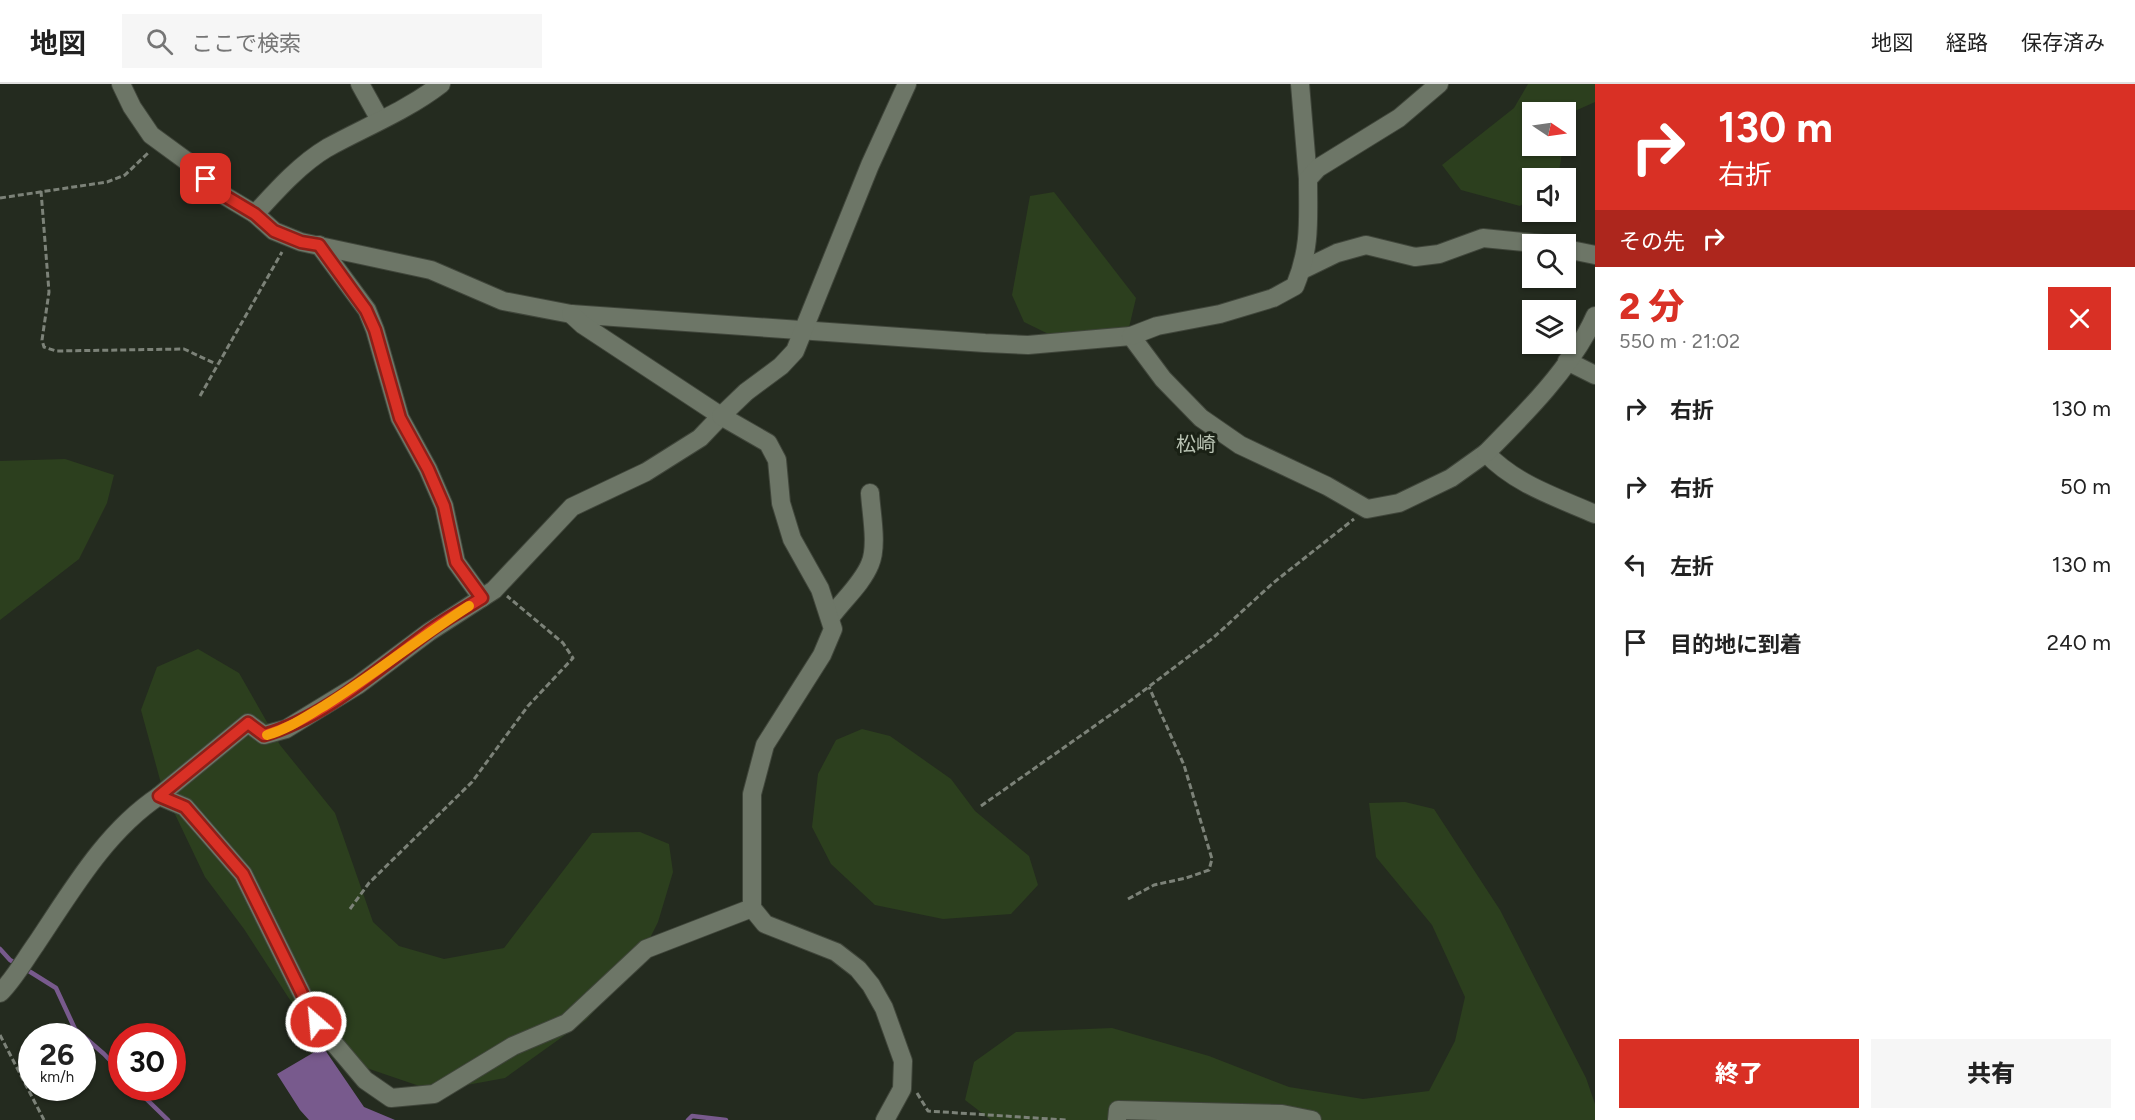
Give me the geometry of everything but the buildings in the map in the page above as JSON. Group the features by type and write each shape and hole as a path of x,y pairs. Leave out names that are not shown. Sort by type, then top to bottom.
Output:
{"street":[{"path":"121,84 132,107 151,135 192,165 220,193 255,214 274,231 319,245 431,270 503,301 571,314 1028,345 1131,336 1157,326 1221,314 1273,298 1295,286 1302,270 1309,239 1308,179 1300,84"},
{"path":"360,84 380,120"},
{"path":"255,214 283,184 325,150 380,120 402,111 441,84"},
{"path":"0,993 18,971 96,857 121,828 248,723 264,735 286,729 358,685 429,632 496,588 572,507 646,472 700,438 746,392 781,366 795,351 805,329 870,165 907,84"},
{"path":"1308,179 1318,168 1399,118 1439,84"},
{"path":"1302,270 1337,253 1366,245 1415,257 1439,254 1483,238 1522,242"},
{"path":"319,245 366,310 375,330 400,418 428,469 444,506 456,562 482,598"},
{"path":"1576,251 1595,255"},
{"path":"571,314 583,325 721,416 768,443 777,460 781,503 792,539 820,589 834,629 822,655 765,745 752,794 752,908 765,924 836,952 858,969 871,985 884,1008 903,1061 902,1089 885,1120"},
{"path":"1131,336 1163,379 1202,418 1240,445 1327,486 1367,509 1399,503 1451,478 1486,453 1551,384 1588,332 1595,316"},
{"path":"1567,361 1595,375"},
{"path":"1486,453 1500,469 1533,488 1595,514"},
{"path":"830,618 871,563 873,547 870,493"},
{"path":"159,796 185,807 243,874 316,1022 364,1080 391,1098 434,1094 513,1046 567,1023 646,949 752,908"},
{"path":"1117,1120 1118,1110 1282,1114 1312,1120"}],"path":[{"path":"0,198 107,182 125,175 160,142"},
{"path":"41,191 49,292 42,340 44,346 56,351 184,349 216,364"},
{"path":"200,396 216,364 290,237"},
{"path":"981,806 1149,687 1213,638 1273,583 1367,509"},
{"path":"350,909 369,883 472,782 528,706 573,658 563,643 496,588"},
{"path":"1128,899 1154,885 1209,870 1212,859 1184,765 1149,687"},
{"path":"0,1035 44,1120"},
{"path":"903,1072 928,1111 1066,1120"}],"green space":[{"path":"1528,84 1595,84 1595,102 1576,110 1576,102 1522,102 1522,156 1561,156 1560,168 1522,168 1522,205 1520,206 1461,190 1442,165 1514,108"},
{"path":"1054,192 1136,298 1127,336 1079,349 1024,322 1012,295 1030,196"},
{"path":"65,459 114,475 107,503 79,559 0,620 0,461"},
{"path":"198,649 239,673 280,745 335,813 373,922 399,946 444,959 504,948 592,833 640,832 669,844 673,872 658,922 637,964 586,1020 505,1078 434,1091 346,1061 303,1020 244,929 205,877 162,787 141,710 157,667"},
{"path":"862,729 890,736 951,779 975,811 1029,856 1038,885 1011,914 943,919 875,905 831,864 812,827 818,774 836,740"},
{"path":"1405,802 1434,809 1500,910 1586,1078 1595,1104 1595,1120 991,1120 965,1100 974,1062 1016,1032 1112,1028 1209,1056 1289,1087 1363,1099 1429,1091 1455,1041 1465,997 1432,925 1376,857 1369,803"}],"shaded area":[{"path":"323,1047 364,1107 395,1120 309,1120 277,1074"}],"waterway":[{"path":"0,949 17,964"},
{"path":"24,968 56,988 75,1029 108,1058"},
{"path":"148,1101 168,1120"},
{"path":"688,1120 692,1116 726,1120"}],"slow traffic":[{"path":"267,735 286,729 358,685 429,632 469,606"}],"district":[{"name":"松崎","path":"1196,444"}],"route":[{"path":"206,179 220,193 255,214 274,231 301,242 319,245 366,310 375,330 400,418 428,469 444,506 456,562 482,598 429,632 358,685 286,729 264,735 248,723 159,796 185,807 243,874 316,1022"}]}
